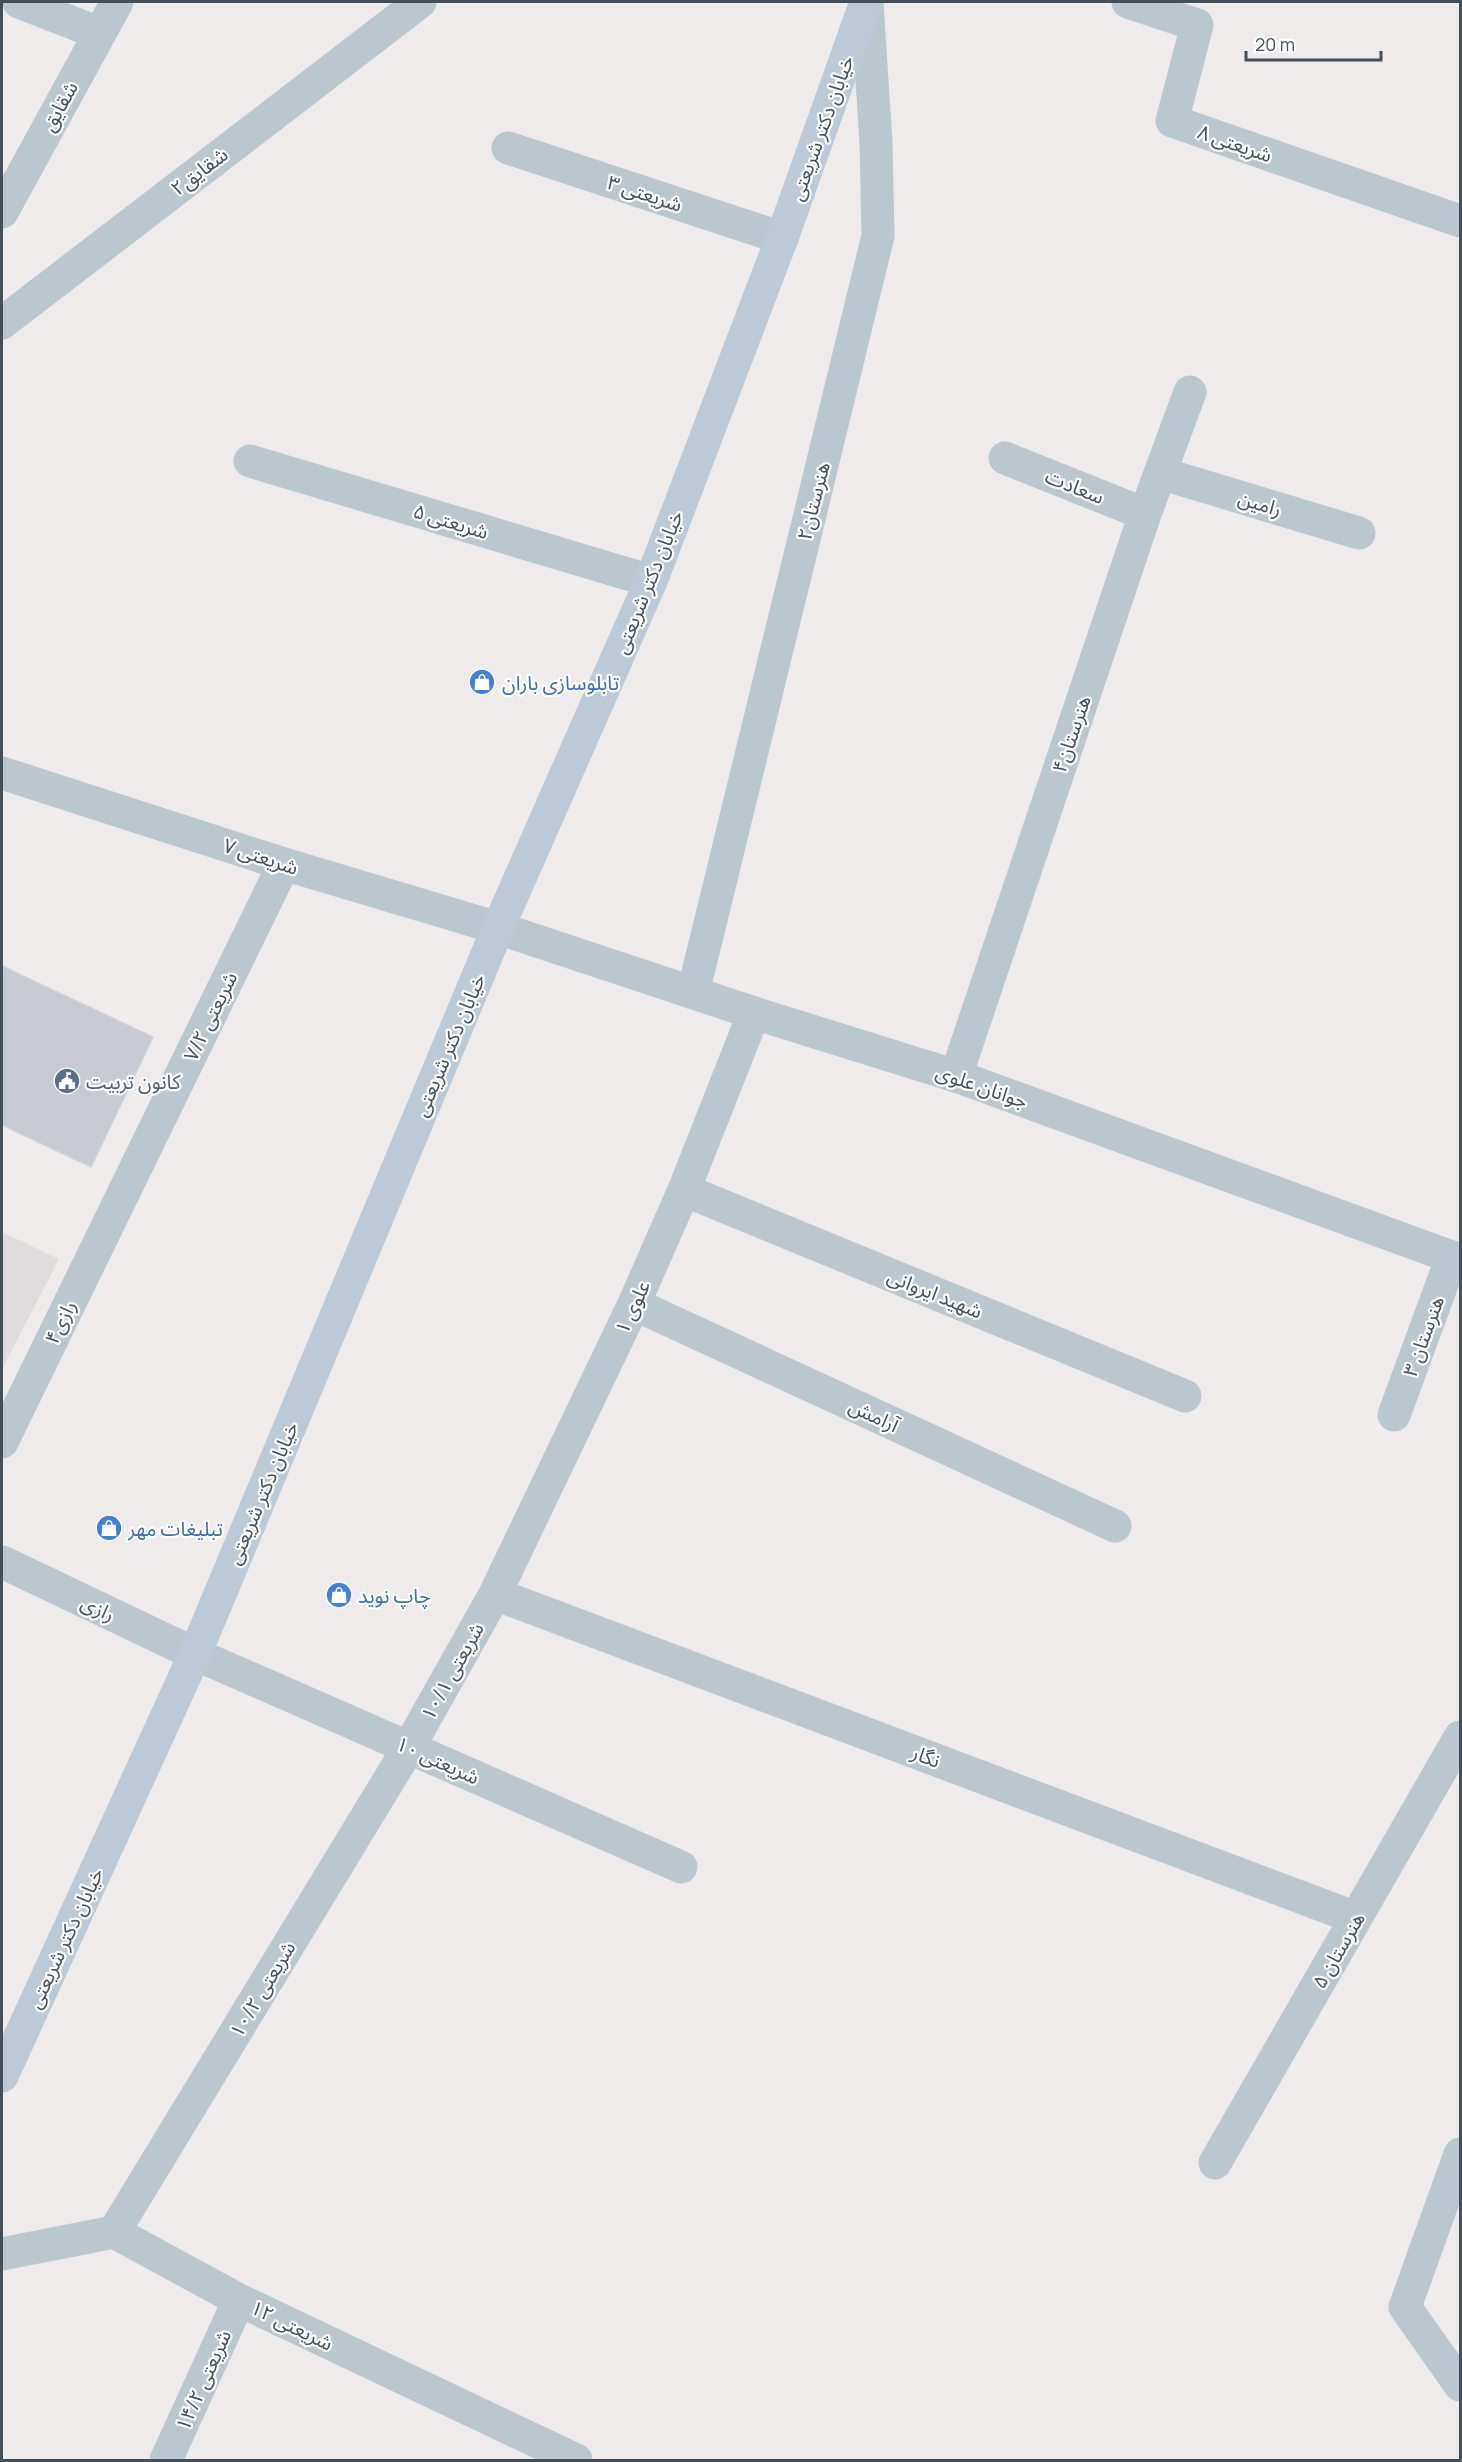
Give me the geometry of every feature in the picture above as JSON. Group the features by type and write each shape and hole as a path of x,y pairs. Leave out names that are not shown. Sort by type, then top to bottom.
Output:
{"main road":[{"name":"خیابان دکتر شریعتی","path":"2,2076 195,1654 498,928 651,581 782,238 866,2"}],"street":[{"path":"19,2 99,33"},
{"name":"شقایق","path":"4,202 117,2"},
{"name":"هنرستان۲","path":"693,993 878,236 876,143 866,2"},
{"name":"شریعتی ۸","path":"1128,2 1197,25 1172,121 1461,221"},
{"name":"شقایق۲","path":"2,323 409,10"},
{"name":"شریعتی ۳","path":"508,148 782,238"},
{"name":"هنرستان۴","path":"956,1076 1145,514 1190,392"},
{"name":"سعادت","path":"1005,458 1145,514"},
{"name":"شریعتی ۵","path":"250,461 651,581"},
{"name":"رامین","path":"1160,473 1359,533"},
{"name":"۷ شریعتی","path":"13,777 284,864 498,928"},
{"name":"شریعتی ۷/۲","path":"119,1201 284,864"},
{"name":"جوانان علوی","path":"498,928 754,1013 956,1076 1456,1258"},
{"name":"علوی ۱","path":"495,1594 634,1304 684,1190 754,1013"},
{"name":"شهید ایروانی","path":"684,1190 1185,1396"},
{"name":"رازی۴","path":"2,1442 119,1201"},
{"name":"هنرستان ۳","path":"1394,1415 1456,1258"},
{"name":"آرامش","path":"634,1304 1115,1526"},
{"name":"رازی","path":"2,1562 195,1654"},
{"name":"شریعتی ۱۰/۱","path":"409,1747 495,1594"},
{"name":"نگار","path":"495,1594 1356,1918"},
{"name":"شریعتی ۱۰","path":"195,1654 681,1867"},
{"name":"هنرستان ۵","path":"1215,2163 1461,1737"},
{"name":"شریعتی ۱۰/۲","path":"114,2232 409,1747"},
{"path":"1461,2154 1406,2307 1461,2385"},
{"path":"2,2254 114,2232"},
{"name":"شریعتی ۱۲","path":"114,2232 239,2300 576,2460"},
{"name":"شریعتی ۱۴/۲","path":"166,2460 239,2300"}],"shaded area":[{"path":"2,1232 59,1259 2,1369"}],"building":[{"name":"کانون تربیت","path":"2,966 153,1037 91,1167 2,1125"}],"place":[{"name":"تابلوسازی باران","path":"482,682"},
{"name":"کانون تربیت","path":"67,1081"},
{"name":"تبلیغات مهر","path":"109,1528"},
{"name":"چاپ نوید","path":"339,1595"}]}
